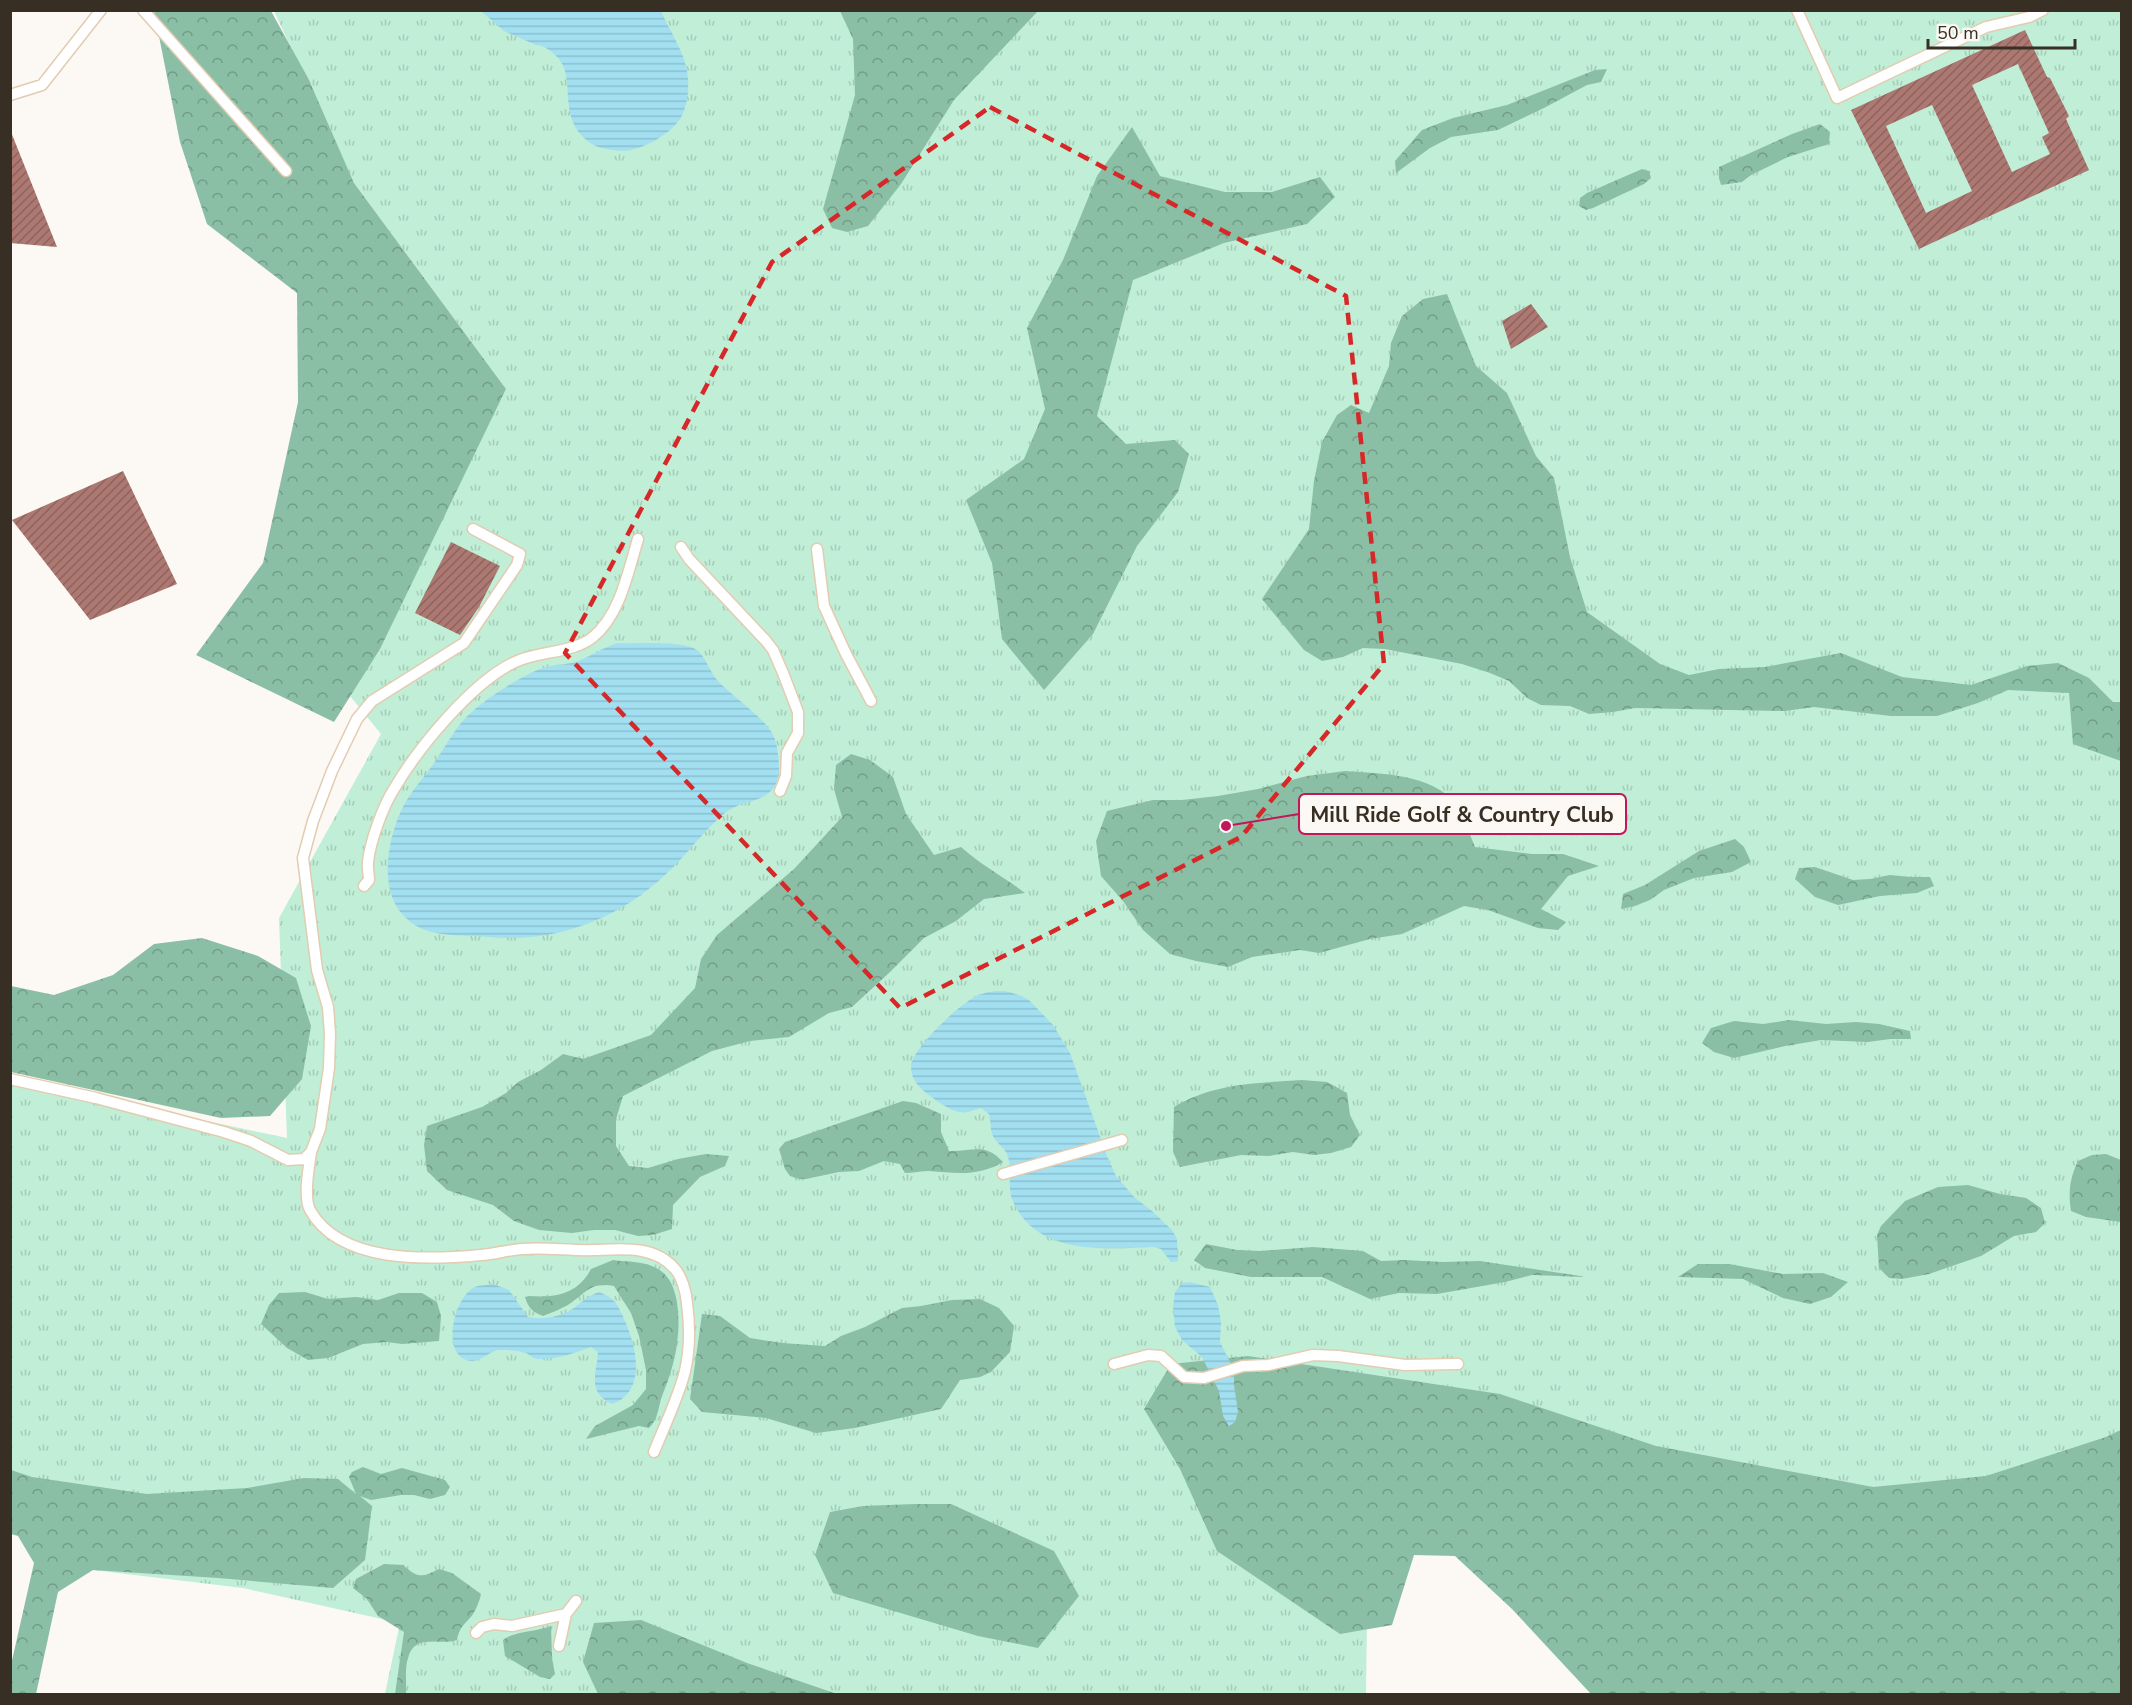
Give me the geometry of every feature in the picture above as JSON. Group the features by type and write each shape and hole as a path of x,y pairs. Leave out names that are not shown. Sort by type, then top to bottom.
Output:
{"lane":[{"path":"10,95 42,85 101,10"},
{"path":"143,10 286,171"},
{"path":"1797,10 1837,98 1986,27 2029,17 2043,10"},
{"path":"1999,10 2004,23"},
{"path":"473,529 520,555 517,565 464,643 372,701 357,719 332,771 313,821 303,858 317,970 328,1007 330,1034 325,1104 320,1129 311,1152 307,1181 309,1208 326,1230 353,1248 406,1257 482,1255 521,1249 593,1251 626,1248 660,1255 676,1270 686,1294 689,1330 685,1373 654,1452"},
{"path":"364,886 369,880 368,862 384,810 393,790 417,754 455,711 499,670 526,657 584,644 601,629 619,597 638,540"},
{"path":"681,547 689,559 766,641 773,650 783,673 798,712 798,732 787,753 786,776 780,791"},
{"path":"817,549 824,606 871,701"},
{"path":"10,1078 224,1132 288,1160 304,1159 311,1152"},
{"path":"1003,1174 1122,1140"},
{"path":"1114,1364 1148,1355 1161,1356 1184,1377 1204,1378 1243,1366 1268,1365 1312,1355 1406,1365 1458,1364"},
{"path":"559,1646 566,1614 576,1601"},
{"path":"476,1633 482,1627 494,1624 512,1626 566,1614"}],"highlighted area":[{"path":"990,107 1346,296 1384,664 1241,837 900,1008 565,653 772,262"}],"green space":[{"path":"154,11 271,11 308,78 354,183 506,389 380,649 334,722 196,655 263,563 298,402 297,293 207,224 180,142"},
{"path":"274,11 2121,11 2121,1515 1368,1534 1366,1694 385,1694 400,1623 243,1588 93,1570 11,1531 10,1079 287,1138 279,918 381,734 350,696 506,389 354,183"},
{"path":"840,11 1038,11 954,100 901,184 868,226 847,232 832,228 823,209 855,95 853,39"},
{"path":"1607,69 1601,82 1587,85 1498,130 1451,137 1430,148 1396,173 1395,161 1422,130 1453,118 1507,105 1595,70"},
{"path":"1820,124 1830,132 1829,144 1788,157 1751,175 1742,182 1721,185 1719,167"},
{"path":"1132,127 1160,176 1225,192 1272,192 1320,177 1335,197 1307,224 1224,243 1133,280 1097,416 1126,444 1175,440 1189,454 1178,492 1137,546 1093,634 1044,690 1002,639 992,563 966,500 1024,459 1045,409 1027,328 1063,260 1097,176"},
{"path":"1642,169 1649,171 1651,178 1644,184 1593,208 1586,210 1579,206 1580,198 1587,193"},
{"path":"1447,294 1476,366 1507,393 1536,456 1554,478 1570,557 1587,612 1660,664 1689,675 1719,669 1765,667 1841,653 1902,677 1971,685 2027,666 2058,663 2089,678 2113,702 2121,702 2121,761 2073,744 2069,693 2008,690 1978,703 1937,716 1891,716 1814,707 1785,711 1635,708 1589,714 1570,706 1541,705 1527,698 1509,681 1462,664 1385,649 1363,648 1343,657 1322,661 1304,650 1262,599 1309,529 1314,481 1322,442 1337,415 1351,405 1369,413 1389,366 1391,343 1402,316 1423,299"},
{"path":"851,754 870,760 893,777 906,814 934,855 961,847 976,860 1025,893 984,899 956,921 924,938 852,1007 829,1013 789,1037 750,1041 712,1051 623,1096 616,1119 616,1146 629,1166 648,1168 706,1154 729,1156 725,1166 700,1177 673,1205 672,1229 653,1235 638,1236 615,1230 572,1233 539,1230 514,1221 493,1205 447,1190 427,1171 424,1145 427,1126 482,1107 563,1054 583,1059 651,1035 695,988 701,959 717,935 794,869 842,817 834,789 836,765"},
{"path":"1345,771 1405,777 1433,786 1446,794 1459,808 1475,847 1532,854 1563,854 1599,866 1568,876 1541,909 1566,922 1558,930 1538,928 1488,910 1464,906 1402,934 1370,939 1319,953 1300,950 1252,957 1228,967 1170,954 1143,930 1123,901 1101,876 1096,841 1107,811 1153,800 1218,796 1258,789 1307,776"},
{"path":"1735,839 1744,847 1751,862 1732,872 1694,878 1664,890 1650,900 1621,909 1623,894 1645,885 1699,851"},
{"path":"1815,867 1853,880 1890,875 1930,877 1934,886 1917,893 1880,896 1838,905 1815,897 1795,879 1799,868"},
{"path":"202,938 258,956 296,978 311,1026 302,1079 270,1116 221,1118 11,1072 11,986 54,995 113,975 154,944"},
{"path":"1789,1020 1826,1024 1856,1022 1879,1024 1910,1031 1911,1039 1868,1042 1821,1040 1734,1058 1714,1052 1702,1043 1711,1028 1734,1021 1763,1024"},
{"path":"1302,1080 1327,1082 1347,1093 1350,1115 1360,1135 1351,1147 1314,1155 1293,1152 1269,1156 1241,1155 1180,1167 1173,1152 1174,1107 1204,1093 1220,1089"},
{"path":"903,1101 916,1103 941,1114 941,1132 949,1151 984,1150 1003,1162 976,1172 905,1173 900,1164 884,1161 859,1171 839,1172 806,1179 790,1176 785,1169 779,1149 785,1142"},
{"path":"2106,1154 2121,1160 2121,1222 2086,1217 2071,1211 2070,1185 2078,1161 2092,1155"},
{"path":"1968,1185 2026,1198 2041,1208 2045,1223 2036,1232 2014,1236 1981,1256 1929,1274 1902,1279 1889,1278 1879,1268 1877,1235 1881,1226 1905,1201 1938,1187"},
{"path":"1206,1244 1237,1250 1260,1251 1313,1247 1363,1251 1381,1261 1480,1261 1587,1277 1532,1275 1437,1294 1399,1293 1370,1299 1322,1277 1251,1277 1205,1268 1194,1260"},
{"path":"613,1260 648,1264 667,1276 676,1299 677,1341 672,1368 657,1415 649,1428 639,1426 586,1439 595,1426 633,1405 646,1389 646,1370 639,1336 631,1313 614,1286 593,1287 566,1306 543,1316 531,1309 525,1297 565,1293 580,1284 591,1269"},
{"path":"1698,1264 1729,1264 1783,1274 1823,1273 1848,1282 1831,1297 1810,1304 1783,1298 1743,1279 1678,1277"},
{"path":"305,1292 328,1299 356,1297 378,1300 399,1293 422,1293 437,1302 441,1316 439,1341 363,1344 328,1358 308,1360 287,1348 261,1324 269,1305 279,1293"},
{"path":"980,1299 999,1308 1014,1326 1010,1352 991,1372 980,1377 960,1380 941,1409 855,1428 816,1433 766,1418 702,1412 690,1399 702,1314 720,1316 750,1338 825,1346 841,1336 865,1327 902,1308 952,1300"},
{"path":"1248,1356 1500,1394 1656,1446 1873,1487 1986,1476 2121,1430 2121,1694 1591,1694 1512,1609 1455,1556 1414,1555 1392,1625 1340,1634 1217,1551 1180,1469 1144,1409 1171,1364"},
{"path":"363,1467 381,1474 402,1468 445,1480 450,1487 445,1495 430,1499 401,1495 371,1500 360,1496 372,1506 365,1560 333,1588 93,1570 58,1592 36,1694 11,1694 11,1665 34,1563 18,1536 11,1534 11,1470 32,1477 147,1494 247,1488 304,1478 338,1479 356,1494 349,1477 352,1472"},
{"path":"951,1504 1054,1551 1079,1596 1038,1648 978,1636 833,1593 815,1555 830,1512 863,1506"},
{"path":"384,1564 403,1565 420,1575 439,1569 452,1573 481,1594 476,1609 461,1628 457,1640 425,1642 417,1644 412,1649 407,1663 406,1694 395,1694 404,1632 378,1616 367,1599 353,1588 356,1579"},
{"path":"641,1620 747,1663 837,1694 598,1694 583,1662 594,1623"},
{"path":"551,1626 555,1674 550,1679 540,1677 505,1656 503,1640 513,1635"}],"water":[{"path":"481,11 661,11 687,70 688,94 680,119 664,135 651,143 627,151 602,148 590,143 576,128 571,118 566,76 559,59 545,48 504,31"},
{"path":"617,643 670,644 697,650 718,681 762,720 772,733 777,746 779,768 777,781 773,788 761,798 739,805 725,813 673,868 646,891 626,905 583,926 537,936 513,938 444,934 414,925 397,907 391,895 388,867 392,837 408,798 457,729 479,706 529,674 546,667 578,661"},
{"path":"1005,991 1022,996 1030,1001 1053,1025 1070,1053 1116,1176 1134,1197 1172,1230 1177,1239 1178,1261 1171,1262 1161,1249 1154,1247 1094,1248 1054,1240 1037,1231 1023,1218 1012,1199 1009,1160 1006,1152 993,1136 989,1114 981,1108 968,1112 953,1110 930,1096 917,1084 911,1066 913,1059 927,1039 966,1003 978,995"},
{"path":"1190,1282 1210,1287 1218,1305 1221,1322 1220,1342 1234,1370 1238,1412 1235,1422 1229,1426 1223,1416 1219,1391 1202,1357 1182,1340 1175,1327 1173,1307 1175,1292 1182,1283"},
{"path":"493,1284 509,1290 528,1317 534,1318 563,1314 599,1292 611,1298 620,1311 635,1354 635,1378 631,1389 623,1398 612,1404 599,1394 595,1381 598,1352 591,1347 551,1358 536,1359 523,1352 498,1350 478,1360 464,1359 457,1353 454,1344 454,1322 457,1311 468,1292 477,1286"}],"building":[{"path":"2025,30 2047,77 2050,78 2069,116 2066,119 2089,170 1919,249 1851,110","holes":["2018,64 2049,133 2042,137 2050,154 2012,172 1972,85","1932,105 1972,191 1926,213 1886,126"]},
{"path":"11,132 57,247 10,243"},
{"path":"1531,304 1548,327 1511,349 1502,321"},
{"path":"123,471 177,584 90,620 12,520"},
{"path":"451,542 500,566 479,607 460,635 415,613"}],"place":[{"name":"Mill Ride Golf & Country Club","path":"1226,826"}]}
